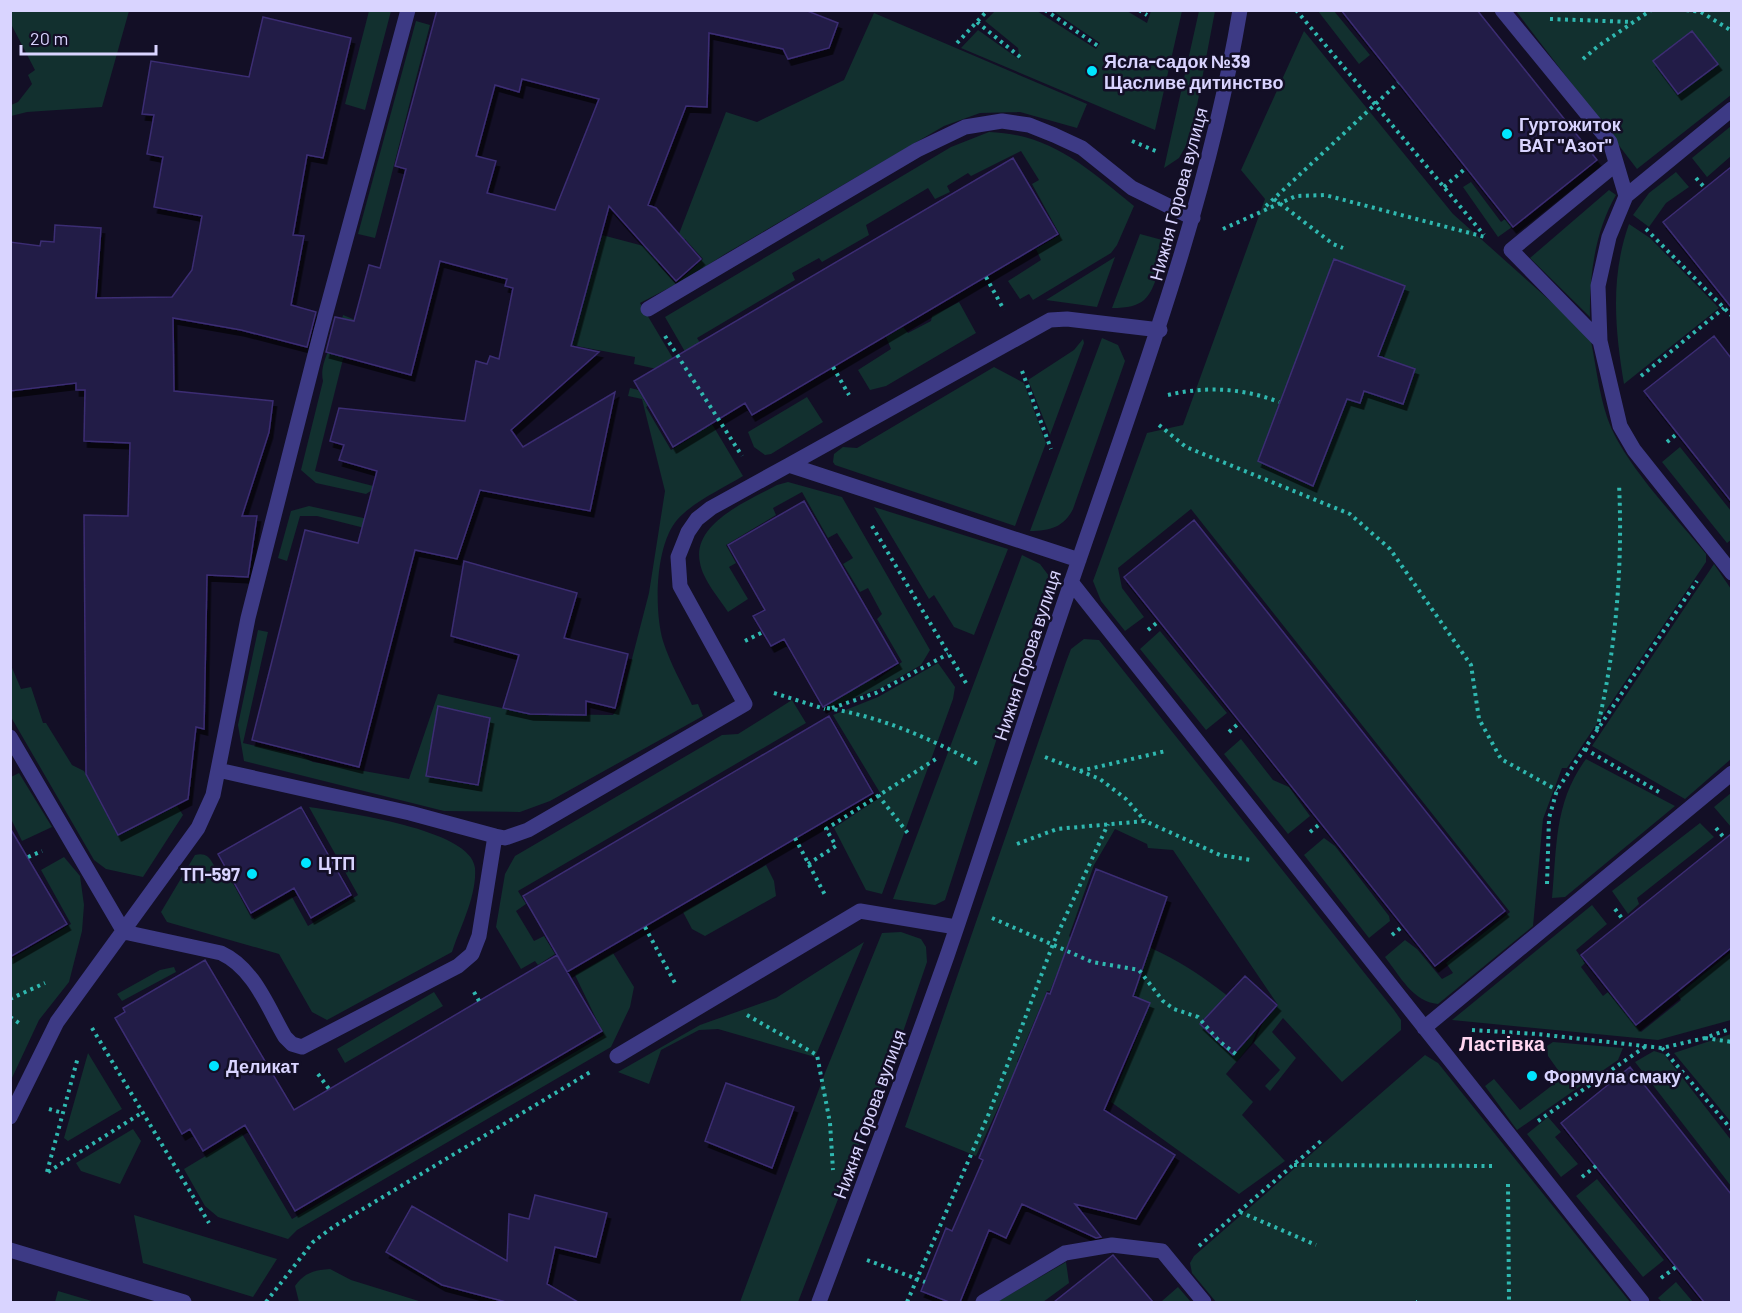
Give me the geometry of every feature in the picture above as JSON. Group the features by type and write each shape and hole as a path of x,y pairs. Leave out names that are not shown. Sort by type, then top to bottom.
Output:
{"street":[{"path":"10,1117 47,1039 198,828 213,795 248,618 321,331 408,10"},
{"name":"Нижня Горова вулиця","path":"819,1302 964,905 1071,582 1160,330 1220,118 1240,10"},
{"path":"1502,10 1610,142 1623,204"},
{"path":"1731,109 1623,204 1609,237 1598,286 1599,341 1620,426 1634,450 1731,573"},
{"path":"648,309 917,150 965,127 1002,121 1029,125 1082,148 1132,188 1193,218"},
{"path":"1599,341 1511,250 1616,164"},
{"path":"218,770 410,813 505,838 528,830 745,704 680,586 678,557 688,532 697,519 1014,337 1050,320 1067,319 1160,330"},
{"path":"789,465 1079,560"},
{"path":"1071,582 1642,1302"},
{"path":"10,737 124,932 221,953 232,958 249,975 285,1037 292,1044 302,1047 458,966 472,954 479,936 495,836"},
{"path":"1424,1028 1731,773"},
{"path":"617,1056 860,911 956,927"},
{"path":"983,1302 1065,1253 1112,1245 1162,1251 1203,1302"},
{"path":"10,1250 184,1302"}],"path":[{"path":"957,43 988,10"},
{"path":"1045,10 1098,46"},
{"path":"1139,10 1147,15"},
{"path":"1296,10 1486,237"},
{"path":"1560,81 1597,47 1651,10"},
{"path":"1686,10 1701,12 1731,31"},
{"path":"1541,17 1592,22 1633,22"},
{"path":"977,22 1020,57"},
{"path":"1264,209 1374,103 1398,83"},
{"path":"1132,141 1158,152"},
{"path":"1444,187 1466,168"},
{"path":"1185,247 1279,202 1296,196 1324,195 1486,237 1511,250"},
{"path":"1274,199 1333,244 1343,248"},
{"path":"1623,204 1731,316"},
{"path":"986,277 1014,337 1051,449"},
{"path":"1613,400 1724,308"},
{"path":"648,309 758,482"},
{"path":"1134,403 1182,392 1215,388 1240,391 1279,402"},
{"path":"1134,403 1186,447 1350,514 1390,549 1471,665 1479,718 1501,759 1557,790"},
{"path":"1596,733 1608,684 1616,600 1621,518 1618,450 1620,426"},
{"path":"847,484 966,683"},
{"path":"1546,926 1549,818 1557,790 1715,552"},
{"path":"747,640 763,632"},
{"path":"948,654 876,693 839,707 827,708 876,718 909,730 1006,779"},
{"path":"1017,743 1100,779 1126,799 1145,821 1220,855 1249,860 1288,857"},
{"path":"1078,771 1199,744"},
{"path":"1585,749 1688,809"},
{"path":"808,864 836,846 826,829 939,757"},
{"path":"878,795 910,836"},
{"path":"1016,845 1057,829 1145,821"},
{"path":"907,1302 990,1111 1053,944 1108,824"},
{"path":"795,838 840,922"},
{"path":"28,857 45,849"},
{"path":"964,905 1092,962 1139,970 1163,1001 1174,1009 1198,1017 1219,1041 1237,1055"},
{"path":"645,927 690,1012"},
{"path":"718,995 743,1013 817,1055 830,1123 833,1175"},
{"path":"75,998 209,1223"},
{"path":"1424,1028 1538,1034 1662,1048 1705,1038 1731,1028"},
{"path":"1705,1038 1731,1042"},
{"path":"1509,1302 1507,1187 1512,1138 1646,1046"},
{"path":"1662,1048 1731,1130"},
{"path":"79,1050 48,1172 143,1112"},
{"path":"266,1302 313,1242 333,1227 617,1056"},
{"path":"320,1078 329,1089"},
{"path":"1174,1267 1321,1141"},
{"path":"1294,1165 1510,1166"},
{"path":"1239,1212 1316,1245"},
{"path":"839,1250 925,1282"}],"green space":[{"path":"11,10 129,11 102,107 27,112 11,116 11,105 18,102 32,84 28,75 35,70 11,24"},
{"path":"369,11 391,11 365,110 345,104"},
{"name":"Ясла-садок №39 Щасливе дитинство","path":"995,11 1037,11 1096,49 1100,43 1053,11 1127,11 1147,23 1151,11 1182,11 1155,130 961,48 978,30 1020,60 1018,48 985,21"},
{"path":"1199,11 1215,11 1191,137 1179,158 1164,168"},
{"path":"1318,11 1334,11 1370,55 1359,64"},
{"path":"1516,11 1731,11 1731,95 1637,169"},
{"path":"874,13 1087,104 1077,128 1020,112 980,113 944,126 688,278 640,303 743,476 700,501 677,520 664,546 658,579 658,613 663,641 692,705 698,704 703,716 550,801 520,812 444,811 244,761 238,725 258,630 268,632 243,743 301,756 313,762 409,779 438,694 530,714 613,715 620,705 649,593 665,491 642,399 628,396 630,388 666,396 646,407 671,450 694,436 672,396 675,373 634,364 635,357 571,345 602,235 670,253 658,264 676,284 703,259 685,239 672,252 726,112 757,122 844,80"},
{"path":"416,21 430,25 375,238 358,234"},
{"path":"1304,31 1453,214 1584,331 1591,341 1602,399 1614,434 1637,470 1706,554 1706,562 1567,768 1562,768 1543,819 1533,926 1438,1004 1429,1002 1414,993 1385,957 1405,940 1417,949 1442,979 1453,973 1446,963 1510,912 1191,509 1118,568 1122,588 1144,617 1125,631 1101,601 1093,581 1147,433 1183,425 1265,199 1241,170"},
{"path":"1731,126 1731,156 1707,177 1692,158"},
{"path":"989,132 1032,139 1068,156 1134,206 1117,245 1111,253 1033,300 1029,294 1020,299 1008,281 1041,260 1036,249 1060,235 1032,184 1039,180 1021,151 971,176 968,173 947,186 950,192 935,199 928,188 866,225 869,235 822,262 819,258 792,273 795,280 697,338 727,386 714,402 665,317 951,147"},
{"path":"1676,172 1689,187 1666,203 1649,227 1633,215 1649,193"},
{"path":"1471,182 1501,222 1505,219 1512,227 1498,237 1463,187"},
{"path":"1609,190 1616,195 1598,239 1592,270 1590,317 1530,258"},
{"path":"1629,224 1650,238 1719,308 1624,384 1618,344 1616,304 1619,264"},
{"path":"1140,234 1166,241 1156,280 1149,295 1139,304 1112,308"},
{"path":"1115,257 1097,307 1046,300"},
{"path":"959,302 976,333 886,386 870,390 858,370 891,349 886,337 903,327 908,333 931,321 932,316"},
{"path":"343,315 353,319 315,471 377,487 366,494 316,483 301,470 323,381 323,365"},
{"path":"1102,338 1118,345 1125,361 1073,509 1056,527 1030,531"},
{"path":"1083,339 1084,343 1050,435 1028,380 1074,350"},
{"path":"994,367 1024,383 1046,443 1015,526 835,465 833,462 834,454 843,447 857,448"},
{"path":"807,397 823,422 771,454 765,455 754,447 748,432"},
{"path":"1680,447 1731,511 1731,540 1727,543 1662,462"},
{"path":"788,482 842,497 930,650 921,665 881,688 830,707 826,698 869,673 875,681 902,662 877,619 882,614 868,588 860,592 843,564 853,558 837,533 828,538 802,492 773,508 776,515 726,545 736,563 729,567 748,599 728,612 708,582 700,563 700,549 704,536 713,525 738,506 777,485"},
{"path":"309,506 413,529 412,540 317,516 300,516 287,561 278,558 291,511"},
{"path":"874,507 1008,549 974,635 954,627 934,595 929,599"},
{"path":"1022,555 1040,564 1049,576 945,900 935,905 893,899"},
{"path":"1714,564 1731,589 1731,759 1685,799 1592,746"},
{"path":"1160,631 1227,713 1206,730 1140,649"},
{"path":"1084,639 1099,640 1394,1010 1401,1020 1401,1030 1342,1082 1283,1018 1272,1032 1296,1058 1270,1091 1265,1086 1280,1070 1254,1043 1262,1024 1278,1005 1173,850 1148,848 1147,844 1115,829 1094,865 1069,936 1071,938 1050,991 1047,991 1017,1062 1020,1064 1011,1085 1009,1084 976,1156 905,1127 1066,662 1071,649"},
{"path":"10,663 21,689 31,687 43,723 46,723 72,765 84,771 118,836 177,806 183,815 143,877 106,869 94,860 11,717"},
{"path":"938,663 955,687 953,699 882,894 866,890 834,828 882,796 833,715 878,697"},
{"path":"792,700 806,723 518,891 526,904 516,911 534,941 544,936 555,954 538,965 535,961 521,969 496,927 505,874 515,856 722,735 738,734"},
{"path":"1241,739 1273,780 1289,787 1310,816 1288,834 1224,754"},
{"path":"1586,759 1675,806 1565,897 1552,898 1562,808 1576,775"},
{"path":"19,773 52,827 22,841 11,819 11,777"},
{"path":"1731,793 1731,827 1714,807"},
{"path":"309,807 375,818 430,833 452,843 468,854 475,868 471,900 452,952 327,1020 312,1012 279,954 167,922 161,912 195,855 201,854 208,857 220,874 227,872 252,919 292,897 308,926 358,895"},
{"path":"1700,823 1714,837 1637,898 1639,904 1628,914 1612,891"},
{"path":"1324,838 1335,846 1389,916 1390,921 1369,938 1304,855"},
{"path":"64,857 80,876 84,905 82,931 69,982 39,1020 11,1080 11,959 71,924 41,870"},
{"path":"766,865 774,881 776,896 705,936 692,929 683,912"},
{"path":"1592,905 1607,924 1576,950 1585,963 1581,967 1603,996 1608,992 1641,1032 1681,1000 1678,995 1731,952 1731,1020 1658,1040 1452,1020"},
{"path":"901,932 921,939 926,947 927,962 903,1032 798,1302 740,1302 825,1073 882,933"},
{"path":"1127,939 1181,963 1230,998 1260,1024 1252,1043 1226,1074 1253,1102 1242,1115 1285,1161 1239,1194 1111,1102 1140,1030 1053,992"},
{"path":"864,942 815,1057 718,1029 699,1030 661,1050 649,1084 618,1072 700,1025 776,998"},
{"path":"613,953 634,987 630,1007 611,1047 297,1230 288,1239 218,1217 205,1206 184,1169 242,1134 292,1219 604,1035 575,975"},
{"path":"174,967 176,972 122,1001 117,994 160,970"},
{"path":"434,992 443,1006 345,1063 337,1049"},
{"path":"1732,1034 1731,1122 1674,1053"},
{"path":"1553,1042 1623,1048 1618,1060 1517,1130 1485,1086 1494,1079 1520,1110 1563,1077 1548,1056 1547,1046"},
{"path":"1654,1051 1664,1054 1731,1140 1731,1186 1635,1062"},
{"path":"88,1053 122,1109 68,1141 64,1138"},
{"path":"1425,1055 1438,1063 1630,1302 1216,1302 1192,1273 1190,1263 1194,1256"},
{"path":"1548,1117 1561,1132 1555,1137 1578,1164 1561,1177 1527,1134"},
{"path":"133,1129 141,1141 120,1184 81,1171 76,1163"},
{"path":"1597,1179 1664,1260 1643,1277 1576,1196"},
{"path":"134,1215 277,1259 253,1297 143,1263"},
{"path":"1066,1262 1069,1283 1043,1302 997,1302"},
{"path":"330,1269 351,1280 422,1302 299,1302 295,1286 298,1282 310,1273"},
{"path":"1676,1282 1693,1302 1662,1302 1658,1298"},
{"path":"1178,1287 1191,1302 1162,1301"},
{"path":"58,1291 95,1302 55,1302"}],"building":[{"path":"437,10 805,10 838,23 829,48 788,59 783,49 709,33 707,107 686,106 648,205 656,208 701,259 676,281 609,206 571,346 599,352 511,430 523,447 615,392 590,511 480,490 457,559 415,550 359,767 252,740 305,530 358,543 377,471 339,460 344,445 330,441 339,408 465,421 476,361 487,364 490,356 499,359 513,288 505,286 507,279 440,261 411,375 326,352 335,317 354,321 369,265 380,268 406,169 395,166","holes":["522,79 599,99 555,210 487,193 496,161 476,156 495,85 519,92"]},
{"name":"Гуртожиток ВАТ \"Азот\"","path":"1341,10 1477,10 1597,160 1513,227"},
{"path":"263,17 351,38 323,158 307,155 293,235 304,236 291,305 316,312 307,347 241,330 173,318 174,391 273,401 269,432 242,516 257,516 248,577 207,575 204,729 196,727 188,799 118,835 86,774 84,515 128,516 130,443 84,441 85,390 76,390 76,383 10,391 10,242 40,246 41,241 54,242 55,225 101,228 96,298 172,297 192,270 202,216 154,207 163,157 147,154 154,115 142,114 151,61 249,77"},
{"path":"1692,31 1718,64 1678,94 1653,61"},
{"path":"1013,158 1058,234 752,415 745,403 673,447 634,381"},
{"path":"1731,167 1731,307 1663,222"},
{"path":"1334,259 1405,286 1378,356 1415,369 1403,404 1364,391 1360,403 1347,399 1313,486 1258,461"},
{"path":"1714,336 1731,358 1731,501 1644,391"},
{"path":"804,501 898,663 823,707 784,639 771,646 753,616 765,610 728,545"},
{"path":"1194,520 1505,911 1435,966 1124,577"},
{"path":"464,561 577,593 564,638 628,654 615,708 586,701 586,715 530,714 503,708 519,655 451,636"},
{"path":"438,706 490,718 478,785 426,776"},
{"path":"829,716 873,793 567,972 523,896"},
{"path":"301,807 351,895 311,918 294,888 251,913 218,854"},
{"path":"10,828 67,924 10,957"},
{"path":"1731,834 1731,948 1636,1025 1581,955"},
{"path":"1096,869 1167,897 1133,996 1150,1003 1104,1110 1175,1155 1136,1219 1075,1204 1101,1237 1096,1238 1022,1204 1006,1238 989,1230 960,1302 949,1302 921,1291 946,1228 952,1231 983,1160 979,1158 1047,993 1050,994"},
{"path":"557,955 602,1031 295,1211 245,1125 203,1151 190,1129 182,1134 115,1018 125,1012 123,1008 205,960 294,1110"},
{"path":"1245,976 1277,1005 1233,1055 1200,1024"},
{"path":"1630,1067 1731,1194 1731,1302 1704,1302 1561,1123"},
{"path":"726,1083 794,1107 772,1168 705,1141"},
{"path":"535,1195 607,1213 596,1257 555,1247 547,1284 578,1302 506,1302 442,1285 386,1252 412,1206 507,1261 509,1214 529,1219"},
{"path":"1113,1255 1153,1302 1054,1302"}],"place":[{"name":"Ясла-садок №39 Щасливе дитинство","path":"1092,71"},
{"name":"Гуртожиток ВАТ \"Азот\"","path":"1507,134"},
{"name":"ЦТП","path":"306,863"},
{"name":"ТП-597","path":"252,874"},
{"name":"Деликат","path":"214,1066"},
{"name":"Формула смаку","path":"1532,1076"}],"district":[{"name":"Ластівка","path":"1502,1043"}]}
